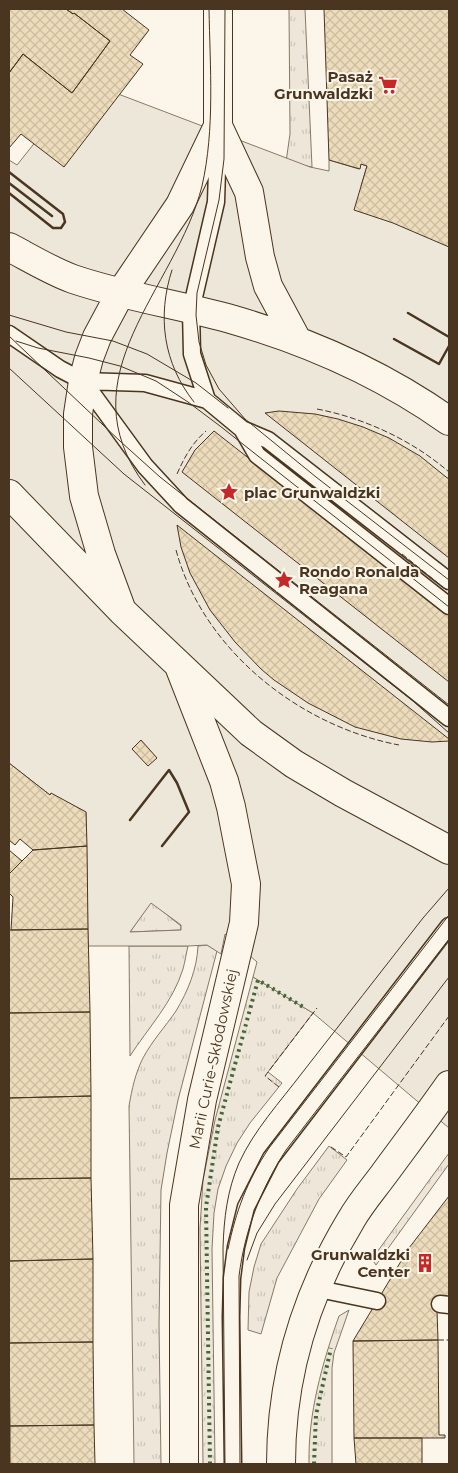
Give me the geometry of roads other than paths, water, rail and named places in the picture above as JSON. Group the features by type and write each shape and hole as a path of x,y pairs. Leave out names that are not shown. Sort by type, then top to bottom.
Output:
{"main road":[{"path":"218,9 218,126 249,192 260,257 268,286 296,340"},
{"path":"122,611 101,554 84,496 78,447 78,414 83,381 92,347 120,294 180,205 218,126"},
{"path":"9,247 58,273 120,294 234,320 296,340 374,376 426,404 449,421"},
{"path":"9,494 122,611 251,733 294,764 343,793 449,850"},
{"name":"Marii Curie-Skłodowskiej","path":"179,666 224,781 245,869 246,894 244,923 202,1100 184,1205 184,1464"},
{"path":"281,1464 284,1405 292,1360 314,1288 351,1219 449,1085"}],"lane":[{"path":"207,400 192,354 191,310 216,202 218,126"},
{"path":"9,334 60,369 83,381 145,383 207,400 242,429 268,440 449,581"},
{"path":"83,381 145,466 181,506 449,718"},
{"path":"242,429 258,455 449,606"},
{"path":"233,1464 232,1278 236,1247 246,1207 270,1158 449,926"},
{"path":"314,1288 377,1301"}],"tram line":[{"path":"145,485 123,445 116,407 120,370 133,334 189,224 202,186 209,142 210,120 209,9"},
{"path":"225,9 224,159 219,200 197,293 196,315 199,342 206,365 219,389 245,419 316,477 449,580"},
{"path":"172,270 167,287 165,305 166,339 175,371 194,402"},
{"path":"9,315 66,332 113,341 147,354 196,383 228,408"},
{"path":"9,336 160,477 449,705"},
{"path":"16,341 38,348 120,366 156,381 220,426 449,607"},
{"path":"9,368 124,474 413,701 449,733"},
{"path":"225,1464 223,1248 227,1205 235,1173 245,1151 268,1116 423,918 449,888"},
{"path":"228,1249 243,1197 254,1172 269,1148 449,915"},
{"path":"240,1464 239,1276 245,1242 255,1210 286,1150 449,939"},
{"path":"247,1260 257,1233 275,1204 449,977"}],"place":[{"name":"Pasaż Grunwaldzki","path":"388,85"},
{"name":"plac Grunwaldzki","path":"229,492"},
{"name":"Rondo Ronalda Reagana","path":"284,580"},
{"name":"Grunwaldzki Center","path":"425,1263"}]}
